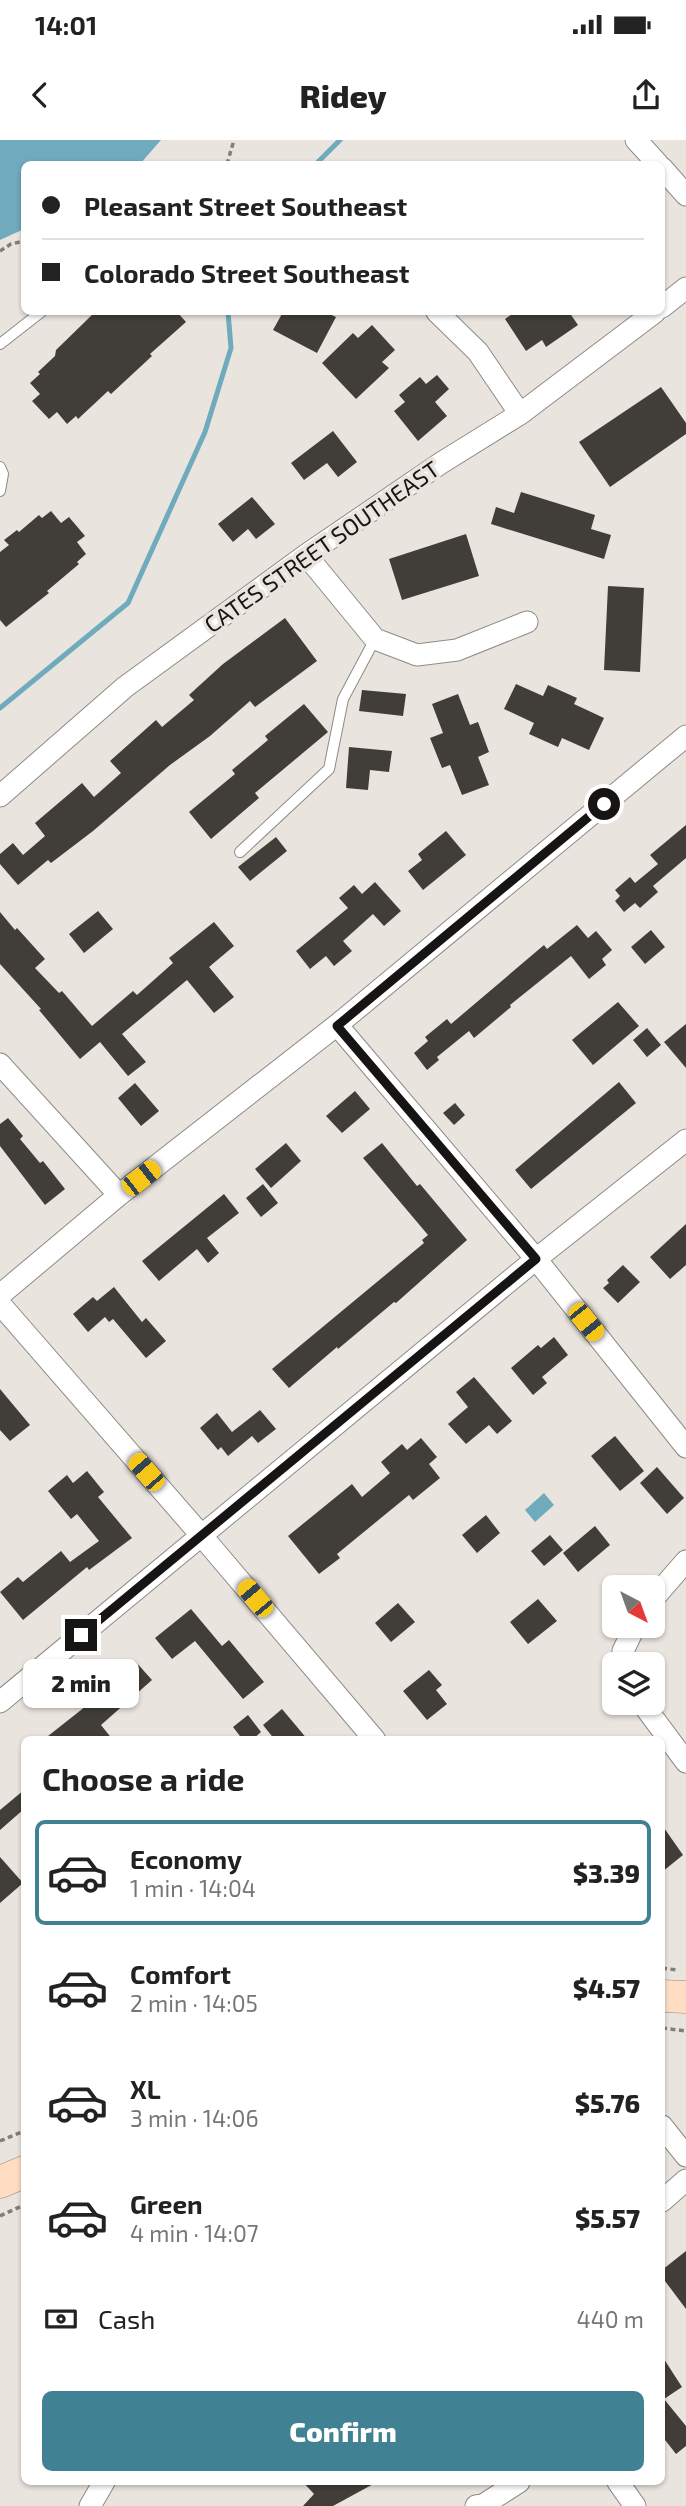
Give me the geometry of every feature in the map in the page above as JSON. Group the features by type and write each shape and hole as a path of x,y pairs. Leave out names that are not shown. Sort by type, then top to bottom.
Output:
{"main road":[{"path":"665,1996 686,1997"},
{"path":"0,2182 21,2173"}],"street":[{"path":"636,140 655,161"},
{"path":"665,172 686,195"},
{"path":"665,305 686,288"},
{"path":"440,315 478,352 520,414"},
{"name":"CATES STREET SOUTHEAST","path":"0,796 125,687 306,555 441,463 520,414 651,315"},
{"path":"306,555 375,639 417,655 457,650 527,622"},
{"path":"0,1295 119,1195 337,1026 686,736"},
{"path":"337,1026 536,1259 686,1447"},
{"path":"0,1064 119,1195"},
{"path":"0,1702 536,1259 686,1140"},
{"path":"0,1304 201,1535 362,1735"},
{"path":"665,1585 686,1561"},
{"path":"651,1715 686,1762"},
{"path":"665,2130 686,2155"},
{"path":"665,2198 686,2180"},
{"path":"90,2506 102,2485"},
{"path":"477,2506 514,2485"},
{"path":"620,2485 635,2506"}],"lane":[{"path":"0,344 37,315"},
{"path":"0,467 3,474 0,491"},
{"path":"240,852 329,769 343,699 375,639"}],"path":[{"path":"228,161 234,140"},
{"path":"0,251 10,244 21,242"},
{"path":"665,2028 686,2031"},
{"path":"0,2141 21,2133"},
{"path":"0,2216 21,2206"}],"water":[{"path":"0,140 161,140 143,161 21,161 21,230 0,240"},
{"path":"544,1493 554,1505 535,1522 525,1510"}],"building":[{"path":"92,315 180,315 186,322 111,394 108,391 78,419 76,416 67,424 57,412 49,419 32,401 40,394 30,383 55,356 56,350"},
{"path":"281,315 336,317 317,353 273,330"},
{"path":"511,315 571,315 578,325 546,347 542,340 526,351 505,319"},
{"path":"372,325 395,350 382,362 389,368 356,399 322,363 353,333 358,338"},
{"path":"437,375 449,389 435,402 447,416 418,441 394,411 405,402 399,395 420,377 426,384"},
{"path":"661,387 686,423 686,434 610,487 579,442"},
{"path":"333,431 357,462 338,477 327,463 304,480 291,463"},
{"path":"521,492 595,515 591,529 611,535 604,559 491,524 496,507 514,513"},
{"path":"252,497 275,524 256,539 248,529 233,542 218,524"},
{"path":"51,511 61,523 69,517 85,536 77,542 86,554 77,562 79,564 47,591 49,593 6,627 0,620 0,552 9,545 4,540 17,530 19,532 39,515 42,518"},
{"path":"466,534 479,576 402,600 389,559"},
{"path":"608,586 644,588 640,672 604,670"},
{"path":"285,618 317,661 255,707 250,701 93,831 51,863 48,860 18,885 0,864 0,854 13,843 23,855 45,836 35,823 82,783 94,797 121,773 110,761 156,720 162,727 194,700 189,695 223,664"},
{"path":"516,684 543,696 548,685 577,698 574,704 604,718 589,750 562,738 558,747 529,734 534,723 504,709"},
{"path":"362,690 406,694 403,716 359,711"},
{"path":"458,694 470,725 478,722 489,752 478,757 489,785 462,795 450,765 442,768 430,738 443,733 432,704"},
{"path":"304,704 328,732 255,793 259,798 211,839 189,812 235,774 232,770 268,740 265,736"},
{"path":"349,747 392,751 389,772 370,770 368,790 346,788"},
{"path":"686,825 686,858 653,886 658,892 640,908 635,903 624,912 615,901 620,896 615,890 630,877 635,883 658,864 650,855"},
{"path":"446,831 466,855 423,890 408,871 422,860 418,854"},
{"path":"276,837 287,851 250,881 238,867"},
{"path":"375,882 401,911 384,926 373,914 343,941 352,951 334,966 326,956 310,969 296,951 348,908 339,898 354,885 362,894"},
{"path":"98,911 113,929 84,953 69,934"},
{"path":"0,912 45,959 35,968 59,993 62,991 92,1026 133,991 137,995 173,963 169,958 214,922 234,946 209,967 234,997 214,1013 187,980 122,1034 146,1062 128,1076 100,1042 80,1059 39,1010 41,1009 0,964"},
{"path":"577,925 588,938 596,931 612,950 602,959 606,965 589,979 571,956 474,1038 469,1031 437,1057 439,1060 427,1070 414,1053 428,1041 425,1037 447,1019 451,1024 544,945 547,949"},
{"path":"651,930 665,947 645,964 631,947"},
{"path":"618,1002 639,1026 593,1065 572,1040"},
{"path":"686,1024 686,1068 664,1042"},
{"path":"647,1028 661,1045 647,1057 633,1040"},
{"path":"619,1082 636,1103 531,1189 515,1170"},
{"path":"135,1083 159,1111 141,1126 118,1098"},
{"path":"355,1091 370,1109 342,1133 326,1116"},
{"path":"455,1103 465,1115 454,1125 443,1113"},
{"path":"8,1118 23,1136 20,1139 40,1163 43,1161 65,1189 45,1205 0,1146 0,1124"},
{"path":"286,1143 301,1161 271,1188 255,1169"},
{"path":"382,1143 467,1240 396,1303 338,1349 337,1347 289,1388 272,1369 424,1243 422,1240 428,1235 363,1158"},
{"path":"263,1184 278,1203 261,1217 246,1198"},
{"path":"224,1194 239,1213 207,1238 219,1253 208,1263 197,1249 159,1281 142,1261"},
{"path":"686,1224 686,1265 670,1279 650,1257"},
{"path":"623,1265 640,1282 618,1303 603,1288 609,1283 607,1280"},
{"path":"114,1287 142,1322 146,1318 166,1341 146,1358 113,1319 109,1322 105,1317 88,1332 73,1314 93,1297 97,1301"},
{"path":"554,1337 568,1355 542,1377 547,1383 533,1395 511,1368 538,1345 541,1348"},
{"path":"474,1377 512,1421 497,1434 489,1425 466,1444 448,1424 468,1407 456,1392"},
{"path":"0,1389 30,1425 10,1441 0,1430"},
{"path":"260,1410 276,1429 258,1443 252,1436 228,1456 221,1447 218,1450 200,1428 217,1413 232,1432"},
{"path":"615,1436 644,1471 620,1491 591,1456"},
{"path":"421,1438 437,1457 429,1464 440,1478 413,1500 409,1495 337,1554 340,1558 319,1574 288,1536 352,1484 362,1497 390,1473 381,1462 402,1444 407,1450"},
{"path":"657,1467 684,1498 667,1514 640,1483"},
{"path":"87,1471 104,1492 98,1497 132,1538 89,1570 87,1567 23,1620 0,1592 18,1577 23,1582 61,1551 70,1562 99,1541 77,1514 71,1519 48,1491 67,1475 73,1483"},
{"path":"486,1515 500,1533 477,1553 462,1535"},
{"path":"595,1526 610,1545 578,1572 563,1553"},
{"path":"550,1535 563,1550 544,1566 531,1551"},
{"path":"538,1599 557,1621 528,1644 510,1622"},
{"path":"398,1603 415,1622 391,1642 375,1623"},
{"path":"191,1609 222,1646 229,1640 264,1682 243,1699 195,1641 172,1659 155,1638"},
{"path":"135,1661 152,1680 101,1725 110,1736 48,1736"},
{"path":"429,1670 442,1685 436,1690 447,1704 427,1720 403,1691"},
{"path":"282,1709 305,1736 272,1736 263,1725"},
{"path":"248,1715 261,1732 256,1736 240,1736 233,1727"},
{"path":"21,1792 21,1812 0,1830 0,1810"},
{"path":"665,1829 683,1855 665,1870"},
{"path":"0,1857 21,1881 21,1885 0,1903"},
{"path":"686,2251 686,2309 665,2281 665,2268"},
{"path":"665,2361 682,2387 665,2398"},
{"path":"665,2400 686,2426 686,2446 676,2454 665,2440"},
{"path":"306,2485 372,2485 333,2506 303,2506 314,2494"}],"waterway":[{"path":"319,161 340,140"},
{"path":"0,708 128,603 205,432 231,348 228,315"}],"route":[{"path":"81,1635 536,1259 337,1026 604,804"}]}
